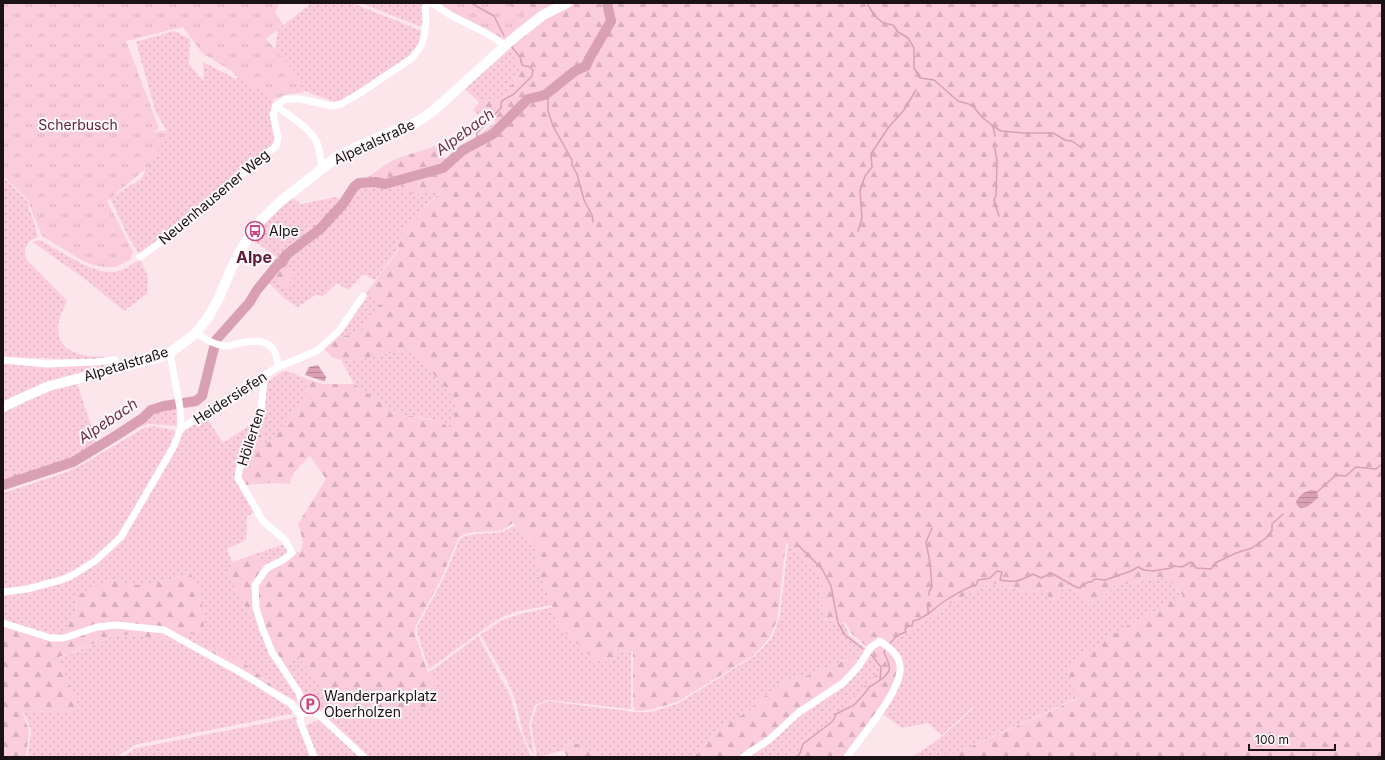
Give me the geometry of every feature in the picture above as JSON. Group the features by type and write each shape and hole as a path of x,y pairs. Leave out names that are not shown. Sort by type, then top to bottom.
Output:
{"main road":[{"name":"Alpetalstraße","path":"3,407 50,386 158,358 170,353 196,333 207,319 218,300 238,254 255,226 281,201 338,156 415,123 432,112 505,45 538,18 567,3"}],"street":[{"path":"323,167 321,164 317,142 302,125 276,106 286,99 300,99 332,106 341,104 399,68 412,58 421,46 424,37 426,20 425,8 427,3"},
{"path":"432,3 452,16 496,38 505,45"},
{"name":"Neuenhausener Weg","path":"140,257 276,146 278,138 273,114 276,106"},
{"name":"Heidersiefen","path":"181,428 278,367 318,350 339,331 363,296"},
{"name":"Heidersiefen","path":"196,333 216,344 226,346 261,341 270,345 274,349 277,355 278,367"},
{"path":"3,592 27,589 61,580 81,571 96,562 121,537 173,448 181,428 180,408 170,353"},
{"path":"3,360 47,364 115,360 117,369"},
{"name":"Höllerten","path":"266,374 264,379 261,413 239,470 238,478 263,521 285,540 292,553 283,560 267,568 255,585 256,608 272,652 299,693 303,706 300,715"},
{"path":"3,623 51,638 64,638 97,627 116,625 164,630 245,675 291,704 300,715 300,721 314,757"},
{"path":"743,757 770,739 798,713 844,683 858,667 870,647 880,641 894,651 900,664 900,677 887,702 847,757"},
{"path":"300,715 309,712 318,715 364,757"}],"green space":[{"name":"Scherbusch","path":"3,3 280,3 275,13 284,25 266,39 295,71 304,92 284,95 276,99 240,79 230,70 202,53 183,27 126,41 159,128 154,132 169,130 149,166 107,201 133,252 131,259 116,267 93,265 83,261 42,236 27,199 3,176"},
{"path":"312,3 352,3 422,31 423,37 411,56 341,104 310,93 296,86 275,49 278,29"},
{"path":"361,3 423,3 425,20 422,26 419,26"},
{"path":"434,3 563,3 505,41"},
{"path":"434,3 506,3 527,16 504,39"},
{"path":"572,3 1382,3 1382,757 940,757 949,753 954,754 1077,699 1068,671 1082,655 1130,624 1183,596 1166,577 1114,586 1100,600 1093,604 1078,593 1064,586 1059,593 1057,601 1038,591 1027,592 992,583 956,600 889,645 880,639 868,648 851,633 846,623 823,619 821,582 816,568 786,543 777,620 770,637 754,655 677,702 650,710 635,711 633,706 633,652 618,650 611,661 598,663 560,627 539,572 535,544 513,523 501,531 474,532 459,537 441,579 415,627 415,635 428,672 436,685 435,706 347,717 325,687 298,657 282,665 273,652 260,618 256,598 257,583 260,577 270,567 288,556 301,551 303,541 298,524 326,479 310,456 294,473 290,484 274,483 243,485 240,471 257,428 264,426 265,446 306,400 307,379 322,384 354,384 399,414 440,421 450,429 458,403 412,349 347,361 333,358 323,348 338,336 342,337 362,331 382,301 367,292 400,248 394,245 415,217 442,190 427,191 416,195 403,189 401,183 370,186 352,198 317,233 281,260 297,274 285,288 274,280 270,284 264,277 277,257 342,201 358,185 384,166 396,159 435,146 446,160 496,122 484,111 477,114 473,110 479,102 504,97 521,70 508,45 526,30"},
{"path":"174,31 190,39 189,64 204,82 203,62 236,79 244,73 277,83 270,114 275,143 140,255 129,238 110,198 141,179 167,131 156,113 136,42"},
{"path":"508,45 521,70 504,97 479,102 463,87"},
{"path":"3,177 27,201 35,226 38,237 31,240 27,245 25,252 26,259 67,301 58,324 59,336 62,344 68,349 82,355 107,357 106,359 78,361 77,359 3,357"},
{"path":"402,183 416,195 427,191 442,190 422,209 394,245 399,248 375,280 363,274 348,290 337,283 322,297 317,294 298,307 285,299 270,284 274,279 285,288 281,260 317,233 352,198 370,186"},
{"path":"290,197 301,204 336,197 342,201 277,257 250,238"},
{"path":"39,240 78,262 100,271 119,271 140,259 148,277 147,294 124,311 90,283 33,242"},
{"path":"367,292 382,301 362,331 342,337 338,336"},
{"path":"412,349 458,403 450,429 432,419 399,414 354,384 341,360 347,361"},
{"path":"3,362 111,363 112,365 3,405"},
{"path":"283,371 287,371 307,379 306,400 264,447 264,427 257,428 265,384"},
{"path":"76,381 98,445 149,413 173,401 176,401 179,413 177,426 148,424 138,428 85,461 66,470 20,485 23,479 13,471 3,475 3,410 24,400"},
{"path":"206,417 223,443 257,420 237,473 255,511 247,517 246,540 227,549 232,562 229,575 249,615 255,609 299,696 298,701 271,687 272,684 262,677 204,649 178,634 190,574 148,585 135,585 110,580 76,602 76,615 58,636 50,636 3,621 3,594 70,580 96,564 113,549 121,539 184,431"},
{"path":"154,426 173,430 177,433 124,526 112,542 99,555 71,573 40,583 3,590 3,493 67,472 144,428"},
{"path":"13,471 23,480 20,485 3,491 3,475"},
{"path":"515,525 535,544 539,572 552,605 518,611 498,619 429,669 418,635 417,627 443,580 460,539 475,534 501,532"},
{"path":"285,544 287,553 279,560 261,559 252,555"},
{"path":"788,544 816,568 821,582 823,619 844,623 849,635 866,649 859,663 850,658 804,677 787,679 758,701 753,709 736,718 712,736 698,753 692,757 603,757 568,739 564,750 537,757 531,724 537,706 547,701 635,712 651,712 679,703 756,655 772,638 780,616"},
{"path":"252,555 261,559 279,560 254,585 255,609 252,615 249,615 229,575 232,562"},
{"path":"190,574 201,588 204,631 184,635 116,622 58,636 76,615 77,595 110,580 135,585 148,585"},
{"path":"1166,577 1183,597 1130,624 1068,671 1077,698 954,754 949,753 940,757 911,757 936,741 973,709 972,708 942,735 928,723 902,728 881,713 889,645 956,600 992,583 1027,592 1038,591 1057,601 1059,593 1064,586 1078,593 1093,604 1100,600 1114,586"},
{"path":"553,607 560,627 611,661 618,650 631,652 631,709 547,700 535,705 529,724 534,755 526,741 516,702 510,687 480,635 500,621 520,614"},
{"path":"3,624 50,640 98,628 165,632 189,646 166,639 119,634 59,657 79,710 22,712 29,730 26,757 3,757"},
{"path":"119,634 166,639 189,646 289,704 293,711 291,714 134,745 117,757 28,757 31,730 23,712 79,710 59,658"},
{"path":"478,636 511,697 518,726 531,757 368,757 325,718 324,715 340,709 347,717 436,685 428,672 437,667"},
{"path":"879,642 891,652 898,661 898,675 887,699 851,749 844,757 788,757 797,752 879,672 880,666 870,651"},
{"path":"209,645 245,664 272,685 271,687 204,649"},
{"path":"870,651 880,666 880,672 797,752 788,757 745,757 798,714 833,691"},
{"path":"298,657 325,687 338,706 321,711 310,706 306,702 301,692 282,665"},
{"path":"850,658 859,663 851,674 770,738 741,757 692,757 698,753 712,736 736,718 753,709 758,701 787,679 804,677"},
{"path":"297,717 313,757 123,757 136,748"},
{"path":"320,719 361,756 316,757 305,726"},
{"path":"568,739 603,757 567,757 564,750"}],"shaded area":[{"path":"318,365 326,377 325,381 305,375 309,367"},
{"path":"1311,490 1317,491 1318,498 1307,507 1300,508 1296,501 1303,493"}],"waterway":[{"path":"471,3 494,16 504,36"},
{"name":"Alpebach","path":"3,485 73,462 143,418 151,410 164,406 196,401 202,396 216,340 249,303 257,290 279,263 282,263 286,255 320,229 343,204 354,187 359,183 375,182 385,184 443,168 463,150 493,134 528,99 545,95 575,71 586,66 611,21 607,3"},
{"path":"867,3 874,15 883,23 893,25 898,32 908,38 914,48 914,68 920,78 934,80 958,101 972,105 982,117 1001,131 1053,133 1065,140 1072,141 1082,148"},
{"path":"476,143 477,133 501,108 501,103 503,100 514,94 532,76 533,70 530,67 522,65 520,57 510,45"},
{"path":"858,231 862,218 860,191 865,176 872,167 871,154 888,128 904,110 916,90"},
{"path":"545,95 548,97 548,111 553,126 572,160 572,165 577,174 584,200 592,215 593,222"},
{"path":"993,126 995,136"},
{"path":"994,144 997,160 996,196 994,200 999,216"},
{"path":"1317,492 1336,475 1346,476 1356,467 1376,469 1382,464"},
{"path":"890,643 898,635 906,632 905,629 908,626 912,626 913,621 925,616 954,595 976,585 978,580 990,578 997,571 1002,572 1000,580 1010,581 1021,580 1033,574 1041,578 1051,573 1080,588 1095,579 1105,580 1138,567 1144,570 1153,571 1171,568 1174,566 1182,567 1191,562 1196,568 1211,569 1217,562 1236,553 1252,548 1266,538 1272,531 1272,524 1283,514"},
{"path":"929,595 932,587 926,542 932,528"},
{"path":"798,545 822,569 831,586 838,623 845,635 863,649"},
{"path":"928,603 928,613"},
{"path":"794,757 798,756 803,744 833,721 836,714 854,705 869,687 887,674 890,668 884,652 886,649"},
{"path":"870,653 881,667 880,680"}],"place":[{"name":"Alpe","path":"255,231"},
{"name":"Wanderparkplatz Oberholzen","path":"310,704"}],"district":[{"name":"Alpe","path":"254,257"}]}
